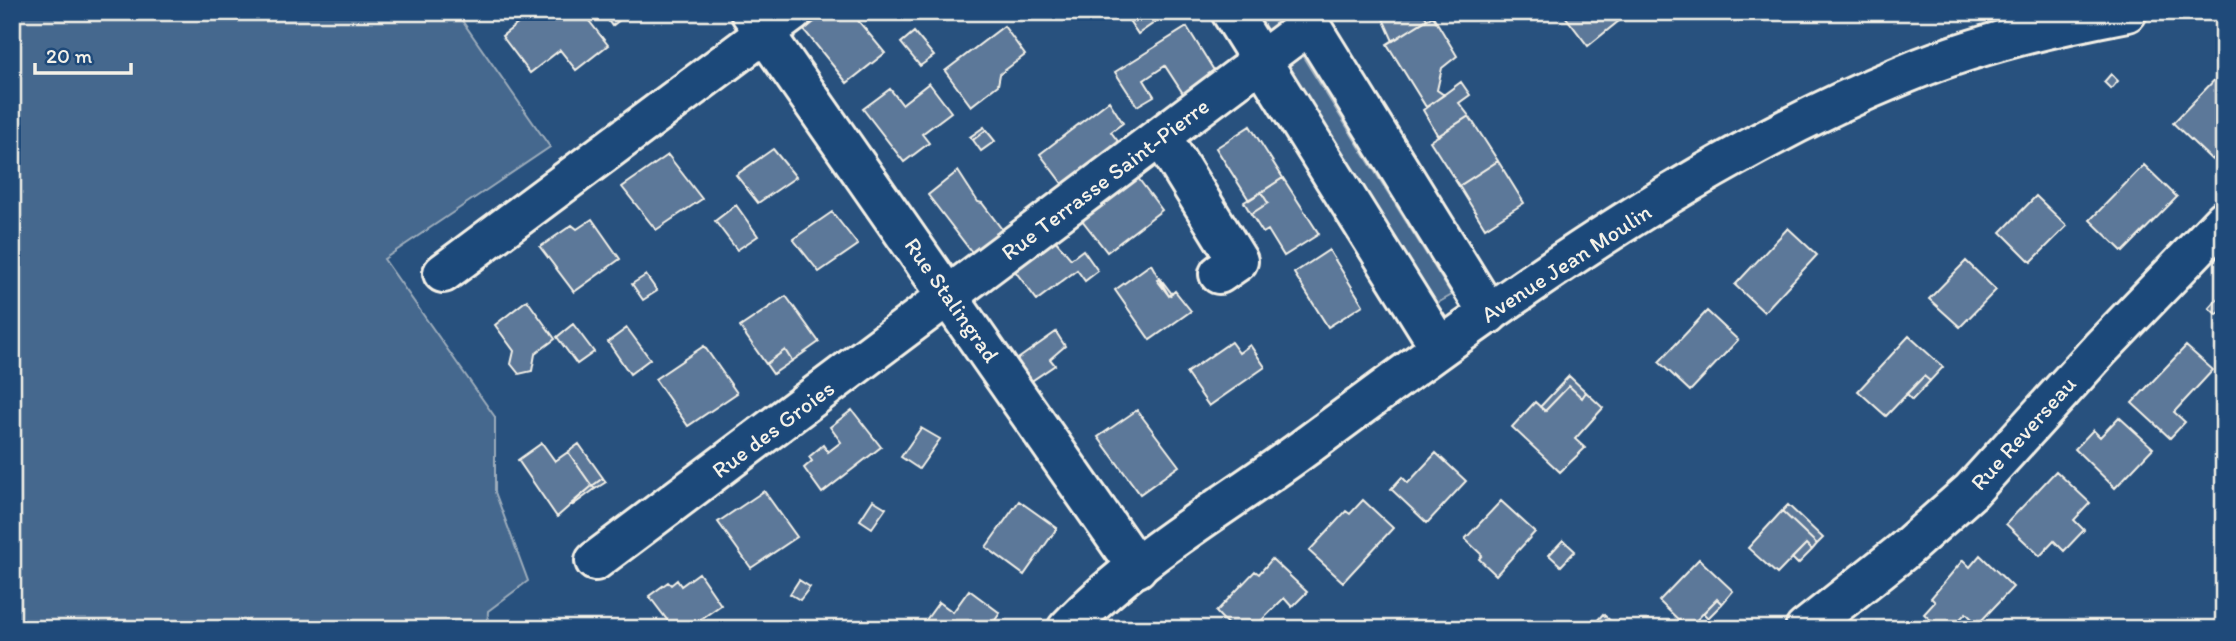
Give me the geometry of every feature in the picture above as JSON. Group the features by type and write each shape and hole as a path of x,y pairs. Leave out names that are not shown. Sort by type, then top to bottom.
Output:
{"street":[{"path":"1231,12 1439,346"},
{"name":"Avenue Jean Moulin","path":"1067,629 1137,568 1439,346 1666,197 1768,140 1908,72 2019,36 2127,12"},
{"name":"Rue Terrasse Saint-Pierre","path":"950,296 1261,61 1306,18 1489,314"},
{"name":"Rue Stalingrad","path":"443,273 770,19 950,296 1137,568"},
{"path":"1161,136 1238,261 1219,274"},
{"name":"Rue Reverseau","path":"1805,629 1902,552 1971,491 2100,349 2224,220"},
{"name":"Rue des Groies","path":"595,561 950,296"}],"shaded area":[{"path":"12,12 456,12 550,147 384,259 495,417 495,492 528,581 488,611 487,629 12,629"},
{"path":"1251,12 1275,12 1452,295 1434,305"}],"building":[{"path":"533,12 582,12 608,45 576,70 560,50 530,73 502,36"},
{"path":"602,12 630,12 612,26"},
{"path":"827,12 851,12 885,53 847,83 804,30"},
{"path":"1129,12 1170,12 1138,34 1128,19 1131,16"},
{"path":"1380,12 1422,12 1427,19 1393,41"},
{"path":"1562,12 1630,12 1588,46"},
{"path":"1433,16 1457,56 1442,68 1437,90 1444,95 1426,107 1387,44"},
{"path":"1004,26 1025,55 1000,74 998,85 971,106 945,71"},
{"path":"1187,27 1215,72 1184,95 1165,66 1144,80 1154,96 1137,106 1115,72"},
{"path":"914,32 934,56 920,66 901,43"},
{"path":"2224,70 2224,129 2216,137 2224,147 2212,160 2173,123"},
{"path":"2111,74 2118,81 2111,89 2104,82"},
{"path":"1461,82 1470,95 1459,103 1469,116 1438,136 1423,110"},
{"path":"929,83 951,112 922,134 929,143 904,162 863,109 890,89 902,104"},
{"path":"1109,101 1123,123 1111,132 1120,144 1064,186 1040,154"},
{"path":"1469,116 1498,161 1459,186 1430,141"},
{"path":"1250,126 1283,178 1249,200 1216,148"},
{"path":"984,127 986,130 973,140 970,137"},
{"path":"986,130 995,141 981,151 973,140"},
{"path":"773,149 796,177 758,203 736,175"},
{"path":"668,155 702,199 656,230 622,187"},
{"path":"1498,161 1524,203 1485,228 1459,186"},
{"path":"2144,165 2177,197 2123,252 2090,220"},
{"path":"958,171 978,202 982,203 1004,232 974,255 928,195"},
{"path":"1138,178 1162,210 1107,252 1082,220"},
{"path":"1283,178 1319,234 1284,256 1268,230 1263,233 1251,214 1268,203 1261,192"},
{"path":"1261,192 1268,203 1251,214 1244,202"},
{"path":"2036,196 2067,226 2031,262 2001,232"},
{"path":"736,205 758,236 737,250 715,221"},
{"path":"832,212 858,245 819,272 793,239"},
{"path":"592,219 620,259 574,292 540,247 572,225 577,229"},
{"path":"1788,228 1817,255 1764,312 1735,285"},
{"path":"1055,240 1071,259 1083,250 1098,271 1085,281 1077,270 1037,300 1015,271"},
{"path":"1329,250 1363,305 1328,327 1294,273"},
{"path":"1966,261 1996,290 1960,327 1929,299"},
{"path":"1151,264 1169,296 1175,291 1191,311 1150,340 1115,290"},
{"path":"646,275 657,291 643,300 632,284"},
{"path":"1160,278 1172,294 1169,296 1157,280"},
{"path":"2221,295 2224,308 2217,315 2209,308"},
{"path":"786,296 819,342 792,361 785,350 766,364 740,327"},
{"path":"527,300 555,339 535,354 532,371 519,374 511,364 514,351 495,325"},
{"path":"1707,311 1738,340 1690,391 1659,362"},
{"path":"573,324 594,352 577,364 557,337"},
{"path":"627,328 650,359 630,374 608,342"},
{"path":"1056,332 1065,346 1050,359 1055,365 1030,382 1015,361"},
{"path":"1909,336 1943,367 1930,381 1924,376 1886,416 1858,391"},
{"path":"1231,342 1239,353 1250,345 1265,367 1209,406 1186,373"},
{"path":"704,346 737,393 688,426 655,379"},
{"path":"2186,346 2213,370 2174,412 2185,422 2170,438 2132,403"},
{"path":"785,350 792,361 773,374 766,364"},
{"path":"1569,376 1586,392 1582,398 1569,386 1545,411 1540,407"},
{"path":"1924,376 1930,381 1912,400 1906,394"},
{"path":"1569,386 1582,398 1586,392 1603,408 1575,439 1585,448 1560,472 1512,427 1535,402 1545,411"},
{"path":"852,410 881,447 822,493 804,468 812,461 809,457 823,445 828,452 841,442 830,427"},
{"path":"1137,410 1179,466 1140,494 1098,437"},
{"path":"2119,417 2153,448 2115,488 2075,449 2093,430 2100,437"},
{"path":"921,428 940,439 919,469 901,457"},
{"path":"542,443 555,461 568,452 592,486 557,517 518,460"},
{"path":"579,444 603,478 592,486 568,452"},
{"path":"1436,453 1466,481 1427,523 1391,489 1402,477 1408,483"},
{"path":"2056,471 2090,503 2074,520 2084,530 2064,551 2054,541 2040,556 2006,524"},
{"path":"603,478 606,482 595,489 592,486"},
{"path":"592,486 595,489 573,505 572,503"},
{"path":"764,491 797,537 751,568 718,522"},
{"path":"873,500 886,508 872,528 860,520"},
{"path":"1363,500 1393,528 1343,582 1309,551 1346,511 1350,514"},
{"path":"1019,501 1057,528 1024,575 986,547"},
{"path":"1501,501 1535,532 1496,575 1479,559 1482,555 1465,539"},
{"path":"1788,505 1823,538 1817,544 1782,511"},
{"path":"1782,511 1817,544 1812,550 1806,544 1777,574 1748,548"},
{"path":"1563,540 1575,551 1561,566 1549,555"},
{"path":"1806,544 1812,550 1798,564 1792,558"},
{"path":"1980,555 2013,587 1981,621 1974,621 1966,613 1957,622 1963,629 1940,629 1924,614 1935,602 1931,598 1963,560 1970,567"},
{"path":"1272,559 1307,592 1292,607 1284,598 1253,629 1232,629 1216,612 1255,571 1259,574"},
{"path":"1699,559 1733,591 1722,604 1717,599 1688,629 1659,601"},
{"path":"699,573 721,605 687,629 674,629 649,596 668,582 671,585 677,580 681,586"},
{"path":"799,580 810,587 800,600 790,594"},
{"path":"969,590 1000,613 989,629 939,629 926,620 939,602 953,612"},
{"path":"1717,599 1722,604 1708,618 1703,613"},
{"path":"1603,614 1619,629 1590,629"},
{"path":"1931,620 1935,625 1931,629 1923,629"}]}
